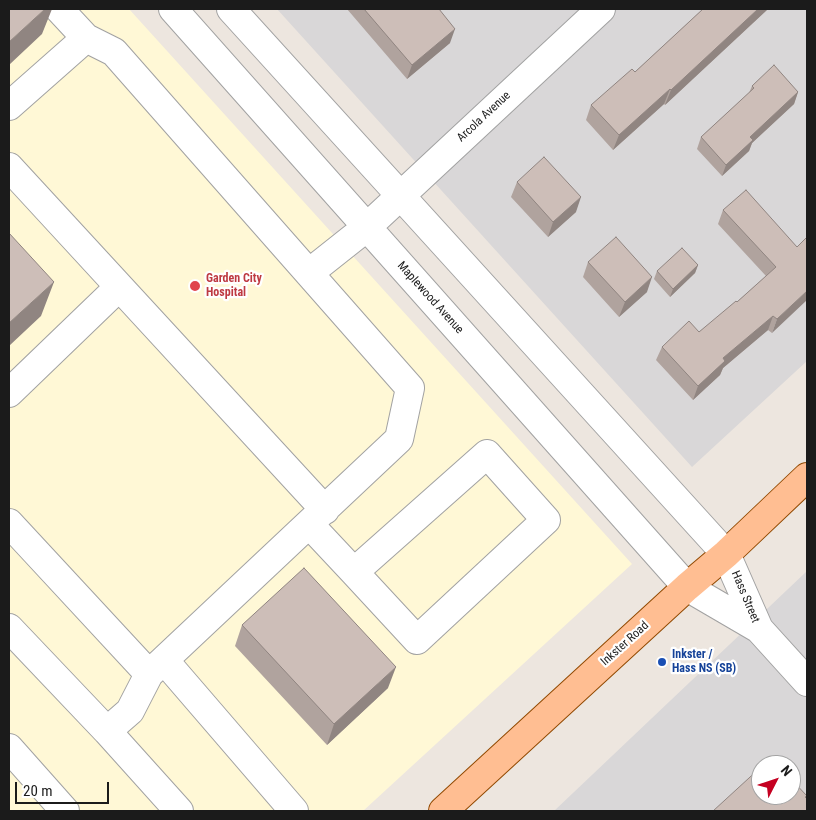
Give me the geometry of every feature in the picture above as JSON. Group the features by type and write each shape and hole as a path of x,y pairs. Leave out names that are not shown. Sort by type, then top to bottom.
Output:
{"main road":[{"name":"Inkster Road","path":"443,811 687,587 726,554 807,477"}],"street":[{"path":"59,9 86,38 114,52 410,388 399,439 156,667 130,711 107,731"},
{"name":"Maplewood Avenue","path":"173,9 687,587 759,630"},
{"path":"231,9 726,554"},
{"name":"Arcola Avenue","path":"309,273 367,227 601,9"},
{"path":"9,106 86,38"},
{"path":"9,166 119,287 317,517 354,572 417,640 546,520 487,454 354,572"},
{"path":"9,393 119,287"},
{"path":"9,523 156,667 294,811"},
{"name":"Hass Street","path":"726,554 759,630 807,682"},
{"path":"9,628 107,731 179,811"},
{"path":"9,748 66,811"}],"shaded area":[{"name":"Garden City Hospital","path":"9,9 129,9 632,564 363,811 9,811"},
{"path":"277,9 807,9 807,361 692,467"},
{"path":"807,571 807,811 554,811"}],"building":[{"path":"9,9 45,9 9,42"},
{"path":"364,9 439,9 455,29 412,65"},
{"path":"703,9 758,9 671,90 619,135 591,105 632,69 635,72"},
{"path":"774,65 798,92 750,137 753,140 726,165 701,137 754,88 752,86"},
{"path":"544,157 581,197 553,222 517,182"},
{"path":"746,190 797,247 807,237 807,291 777,319 773,316 723,358 725,361 698,386 662,347 689,321 699,332 737,302 776,267 723,210"},
{"path":"9,233 54,282 9,323"},
{"path":"616,237 652,277 625,302 588,262"},
{"path":"682,248 698,265 673,289 657,271"},
{"path":"304,568 396,667 334,724 242,625"},
{"path":"751,776 751,805 801,805 801,790 807,796 805,797 807,799 807,811 713,811"}],"place":[{"name":"Garden City Hospital","path":"195,286"},
{"name":"Inkster / Hass NS (SB)","path":"662,662"}]}
